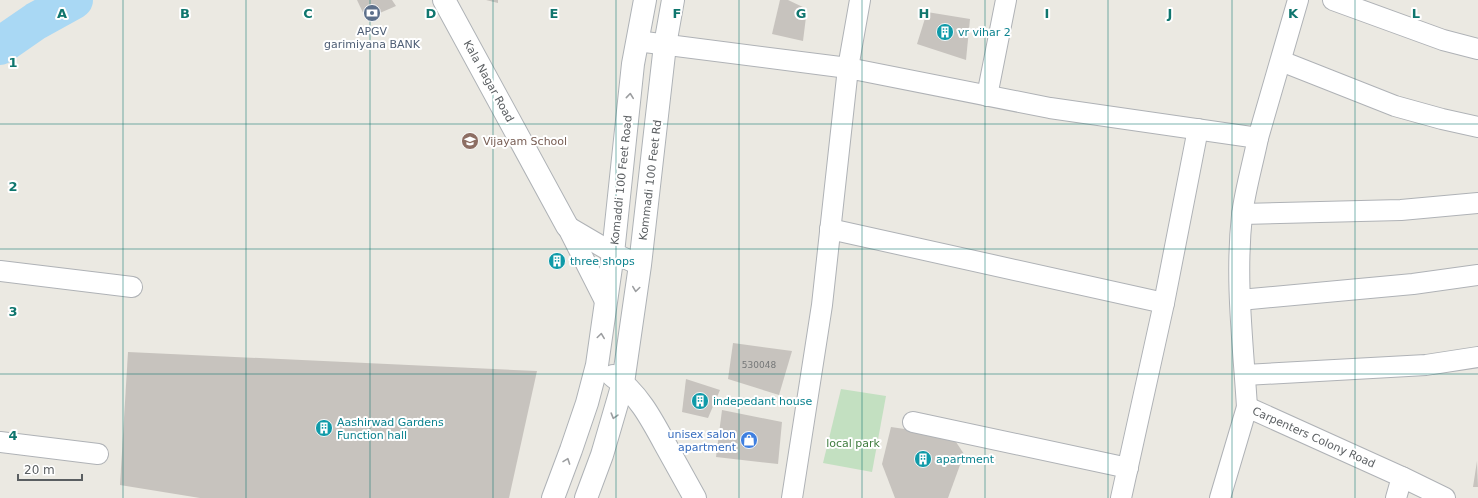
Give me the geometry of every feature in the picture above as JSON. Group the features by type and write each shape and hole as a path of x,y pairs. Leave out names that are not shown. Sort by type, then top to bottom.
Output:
{"main road":[{"name":"Komaddi 100 Feet Road","path":"554,498 574,443 597,365 613,253 633,64 645,0"},
{"name":"Kommadi 100 Feet Rd","path":"586,498 602,455 623,383 640,265 665,45 673,0"},
{"name":"Kala Nagar Road","path":"449,4 567,226"},
{"path":"597,365 623,383 637,398 650,417 695,498"}],"street":[{"path":"792,498 822,304 848,68 860,0"},
{"path":"987,96 1006,0"},
{"path":"1247,407 1240,300 1242,214 1258,138 1298,0"},
{"path":"1333,0 1443,40 1478,49"},
{"path":"637,41 848,68 1050,108 1258,138"},
{"path":"1281,61 1395,106 1478,127"},
{"path":"1121,498 1164,303 1198,129"},
{"path":"1242,214 1401,210 1478,203"},
{"path":"567,226 613,253 640,265"},
{"name":"Kala Nagar Road","path":"567,226 606,302"},
{"path":"830,229 1164,303"},
{"path":"0,271 132,287"},
{"path":"1240,300 1414,284 1478,275"},
{"path":"1245,375 1426,365 1478,357"},
{"name":"Carpenters Colony Road","path":"1220,498 1247,407 1445,498"},
{"path":"913,422 1128,468"},
{"path":"0,442 98,454"},
{"path":"1396,498 1402,477"}],"green space":[{"name":"local park","path":"841,389 886,396 872,472 823,463"}],"building":[{"name":"APGV garimiyana BANK","path":"357,0 392,0 396,6 366,19"},
{"path":"486,0 498,0 498,3"},
{"path":"780,0 788,0 807,9 803,41 772,34"},
{"name":"vr vihar 2","path":"927,12 970,19 966,60 917,44"},
{"name":"three shops","path":"560,252 564,259 561,263 566,263 559,270 551,260"},
{"path":"733,343 792,351 779,395 728,379"},
{"name":"Aashirwad Gardens Function hall","path":"128,352 537,371 509,498 200,498 120,485"},
{"name":"indepedant house","path":"686,379 720,390 708,418 682,412"},
{"name":"unisex salon apartment","path":"722,410 782,422 778,464 716,457"},
{"name":"apartment","path":"891,427 952,436 964,454 948,498 895,498 882,464"},
{"path":"1477,461 1478,487 1473,487"}],"waterway":[{"path":"0,46 36,21 74,0"}],"place":[{"name":"APGV garimiyana BANK","path":"372,13"},
{"name":"vr vihar 2","path":"945,32"},
{"name":"Vijayam School","path":"470,141"},
{"name":"three shops","path":"557,261"},
{"name":"indepedant house","path":"700,401"},
{"name":"Aashirwad Gardens Function hall","path":"324,428"},
{"name":"unisex salon apartment","path":"749,440"},
{"name":"apartment","path":"923,459"}]}
